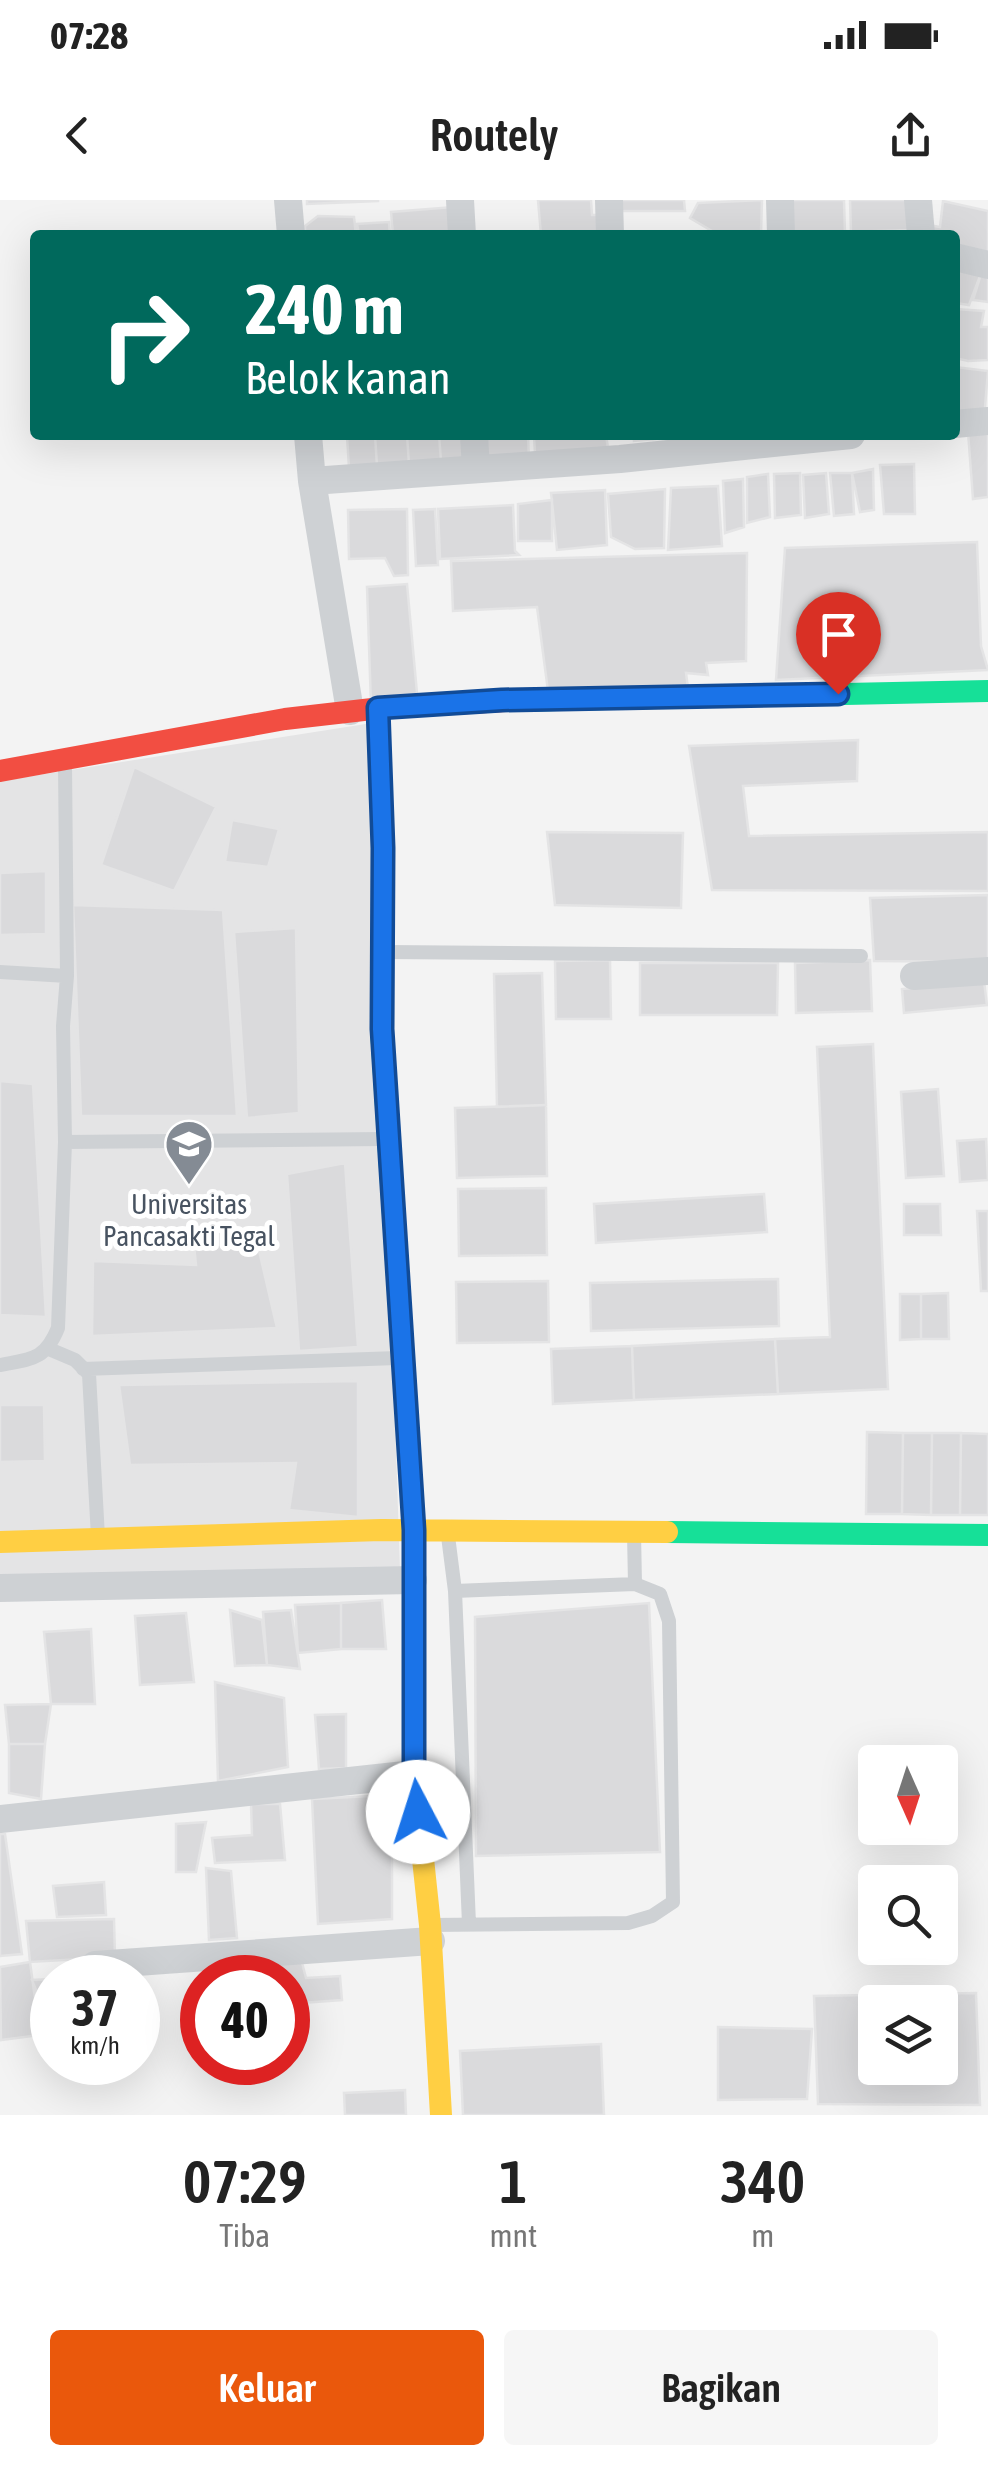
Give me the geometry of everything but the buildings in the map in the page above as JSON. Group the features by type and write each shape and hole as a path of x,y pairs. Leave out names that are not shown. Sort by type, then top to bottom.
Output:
{"street":[{"path":"288,200 291,230"},
{"path":"460,200 462,230"},
{"path":"609,200 610,230"},
{"path":"780,200 781,230"},
{"path":"918,200 920,230"},
{"path":"960,258 988,265"},
{"path":"960,424 988,421"},
{"path":"308,440 350,712"},
{"path":"474,440 476,469"},
{"path":"312,481 476,469 620,447 749,440"},
{"path":"0,771 229,727 378,708 502,700 988,691"},
{"path":"378,708 383,848 382,1029 414,1530 414,1774 431,1933 441,2115"},
{"path":"914,976 988,971"},
{"path":"0,1542 414,1530 988,1535"},
{"path":"0,1588 414,1580"},
{"path":"0,1818 414,1774"},
{"path":"160,1960 431,1933"}],"lane":[{"path":"0,1365 34,1359 50,1349 58,1328 65,1142 65,758"},
{"path":"380,952 861,956"},
{"path":"0,972 67,976"},
{"path":"65,1142 390,1140"},
{"path":"50,1349 74,1360 89,1374 98,1538"},
{"path":"83,1368 403,1358"},
{"path":"447,1530 454,1591 470,1924"},
{"path":"634,1532 635,1584"},
{"path":"431,1933 470,1924 628,1923 652,1916 673,1902 668,1621 660,1594 635,1584 454,1591"}],"shaded area":[{"name":"Universitas Pancasakti Tegal","path":"372,723 400,1570 0,1579 0,781"}],"traffic: fast":[{"path":"505,701 988,691"},
{"path":"378,708 383,848 381,1029 407,1431"},
{"path":"667,1532 988,1535"}],"traffic: slow":[{"path":"407,1431 414,1530 414,1774 430,1925 441,2115"},
{"path":"0,1542 381,1530 667,1532"}],"traffic: jam":[{"path":"0,771 285,719 381,708 505,701"}],"place":[{"name":"Universitas Pancasakti Tegal","path":"189,1186"}],"route":[{"path":"418,1812 414,1774 414,1530 382,1029 383,848 378,708 502,700 838,694"}]}
